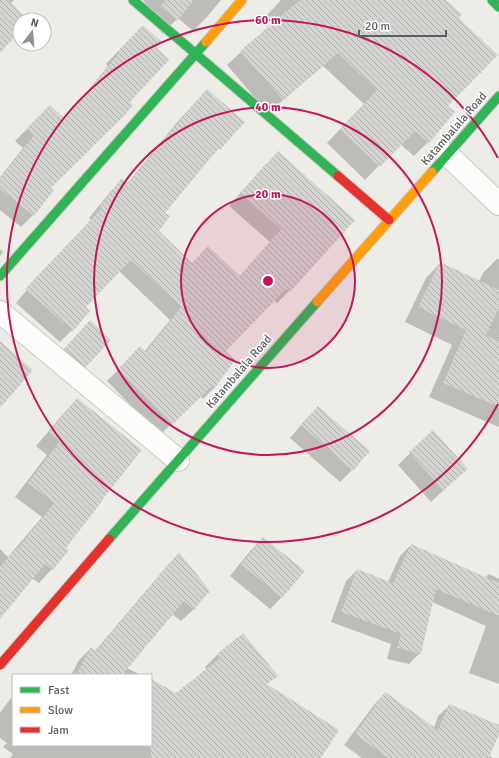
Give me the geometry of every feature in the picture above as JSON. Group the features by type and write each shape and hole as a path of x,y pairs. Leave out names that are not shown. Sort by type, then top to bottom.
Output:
{"main road":[{"path":"133,0 389,220"},
{"path":"0,276 242,0"},
{"path":"492,0 499,7"},
{"name":"Katambalala Road","path":"0,665 178,460 499,96"}],"street":[{"path":"448,154 499,204"},
{"path":"0,312 178,460"}],"building":[{"path":"0,0 8,0 21,12 12,12 12,40 0,53"},
{"path":"166,0 194,0 177,21 160,6"},
{"path":"300,0 446,0 462,14 459,18 498,55 448,106 455,112 429,143 415,131 380,167 340,129 377,90 338,53 283,100 240,51"},
{"path":"143,25 161,41 156,47 169,60 130,102 133,105 125,115 51,188 54,190 34,216 0,189 0,178 34,135 27,128 50,105 65,119 119,53 117,52"},
{"path":"207,89 245,122 220,150 218,149 165,213 170,216 159,231 192,263 208,246 240,276 281,229 240,193 278,151 355,220 290,292 286,289 226,351 235,360 215,388 213,385 173,424 118,369 140,346 146,352 181,307 131,260 86,307 90,311 73,331 25,289 102,208 100,206 122,178 128,183"},
{"path":"440,262 499,290 499,308 486,335 499,341 499,407 443,383 466,330 418,307"},
{"path":"90,320 111,340 86,367 64,349"},
{"path":"0,341 33,370 0,408"},
{"path":"77,398 142,450 66,548 69,550 53,570 45,564 0,619 0,567 16,548 17,549 54,503 28,483 60,441 49,432"},
{"path":"318,406 370,451 353,471 301,425"},
{"path":"433,430 468,469 443,490 409,452"},
{"path":"263,537 305,571 282,598 241,564"},
{"path":"411,544 499,583 499,616 436,589 421,654 397,648 401,634 341,612 357,569 393,583"},
{"path":"179,552 210,591 194,610 184,601 124,673 125,674 77,674 91,647 96,651"},
{"path":"243,633 278,676 267,684 339,730 321,758 151,758 152,680 176,693 220,658 217,654"},
{"path":"385,692 438,730 449,704 499,725 499,734 489,758 388,758 355,734"}],"traffic: fast":[{"path":"133,0 338,176"},
{"path":"492,0 499,7"},
{"path":"0,276 206,42"},
{"path":"432,172 499,96"},
{"path":"109,539 317,302"}],"traffic: slow":[{"path":"206,42 242,0"},
{"path":"317,302 432,172"}],"traffic: jam":[{"path":"338,176 389,220"},
{"path":"0,665 109,539"}]}
